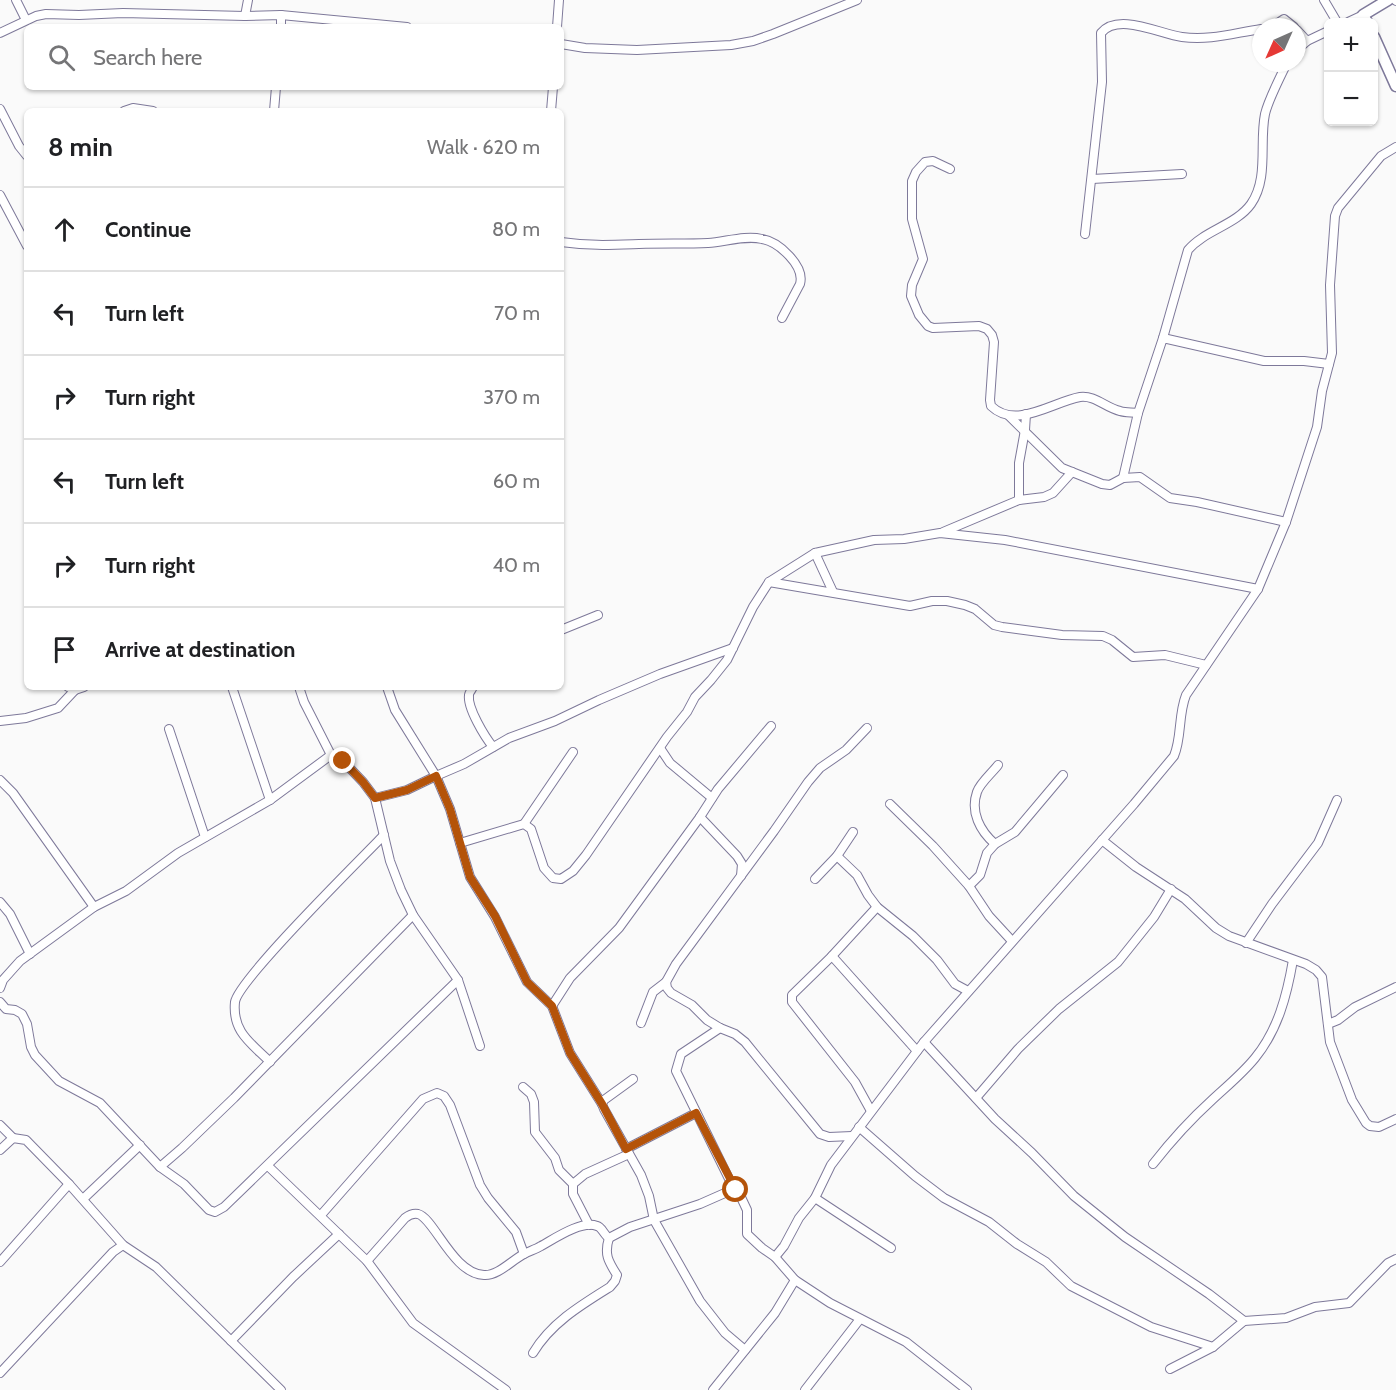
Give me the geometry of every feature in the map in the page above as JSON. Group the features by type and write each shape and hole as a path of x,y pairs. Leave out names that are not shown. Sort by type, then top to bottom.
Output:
{"street":[{"path":"16,0 26,20"},
{"path":"245,16 248,0"},
{"path":"557,24 559,0"},
{"path":"564,44 585,48 637,50 731,45 773,34 857,0"},
{"path":"1324,0 1335,18"},
{"path":"1366,18 1388,0"},
{"path":"0,33 36,15 46,14 281,15 376,24"},
{"path":"281,15 281,24"},
{"path":"1085,234 1102,82 1101,33 1116,24 1146,27 1180,37 1222,38 1252,31"},
{"path":"1307,41 1324,33"},
{"path":"1378,46 1396,86"},
{"path":"1124,478 1138,413 1163,338 1188,250 1195,242 1233,220 1249,206 1258,192 1266,113 1283,72"},
{"path":"274,108 276,90"},
{"path":"551,108 553,90"},
{"path":"0,109 24,152"},
{"path":"775,1257 784,1246 799,1218 815,1198 831,1164 924,1042 1174,756 1182,706 1186,695 1258,589 1286,522 1317,427 1322,391 1332,353 1330,285 1335,216 1338,208 1381,156 1396,147"},
{"path":"950,169 933,161 925,162 916,171 912,181 912,219 923,259 912,285 911,296 928,326 933,328 979,326 987,329 992,335 994,342 991,357 991,406 996,411 1009,416 1055,463 1071,472 1110,485 1124,478 1140,477 1146,479 1170,498 1286,522"},
{"path":"1092,179 1182,174"},
{"path":"0,195 24,240"},
{"path":"564,242 591,246 709,243 751,237 764,239 783,251 800,272 800,285 782,318"},
{"path":"1163,338 1264,361 1304,361 1329,364"},
{"path":"1009,416 1026,414 1080,397 1096,400 1119,411 1138,413"},
{"path":"1019,500 1019,463 1026,414"},
{"path":"524,824 531,829 544,868 553,878 561,879 573,871 687,712 695,697 723,665 753,607 769,582 815,553 874,540 904,539 940,533 1019,500 1044,497 1053,493 1071,472"},
{"path":"940,533 1005,540 1258,589"},
{"path":"815,553 833,592"},
{"path":"769,582 910,606 947,600 975,609 994,625 1062,635 1103,636 1112,640 1133,657 1165,655 1206,665"},
{"path":"564,629 598,615"},
{"path":"375,798 407,790 464,764 509,738 555,721 660,674 733,648"},
{"path":"0,721 26,718 58,708 70,690"},
{"path":"233,690 270,800"},
{"path":"300,690 331,755 343,761 375,798 390,861 400,890 413,915 458,980 480,1046"},
{"path":"388,690 395,710 436,776 450,809 470,877 495,916 527,982 552,1006 570,1053 602,1104 640,1175 649,1196 654,1220 700,1301 725,1333 745,1350"},
{"path":"469,690 470,703 483,734 493,747"},
{"path":"552,1006 570,978 619,928 712,798 771,726"},
{"path":"641,1023 653,992 666,982 676,964 808,782 820,768 846,750 867,728"},
{"path":"169,729 204,837"},
{"path":"660,748 676,769 712,798"},
{"path":"460,843 524,824 573,752"},
{"path":"0,988 20,961 94,907 126,891 204,837 270,800 331,755"},
{"path":"995,844 986,837 974,810 977,791 998,765"},
{"path":"969,886 980,875 987,853 995,844 1015,832 1063,775"},
{"path":"0,780 13,793 94,907"},
{"path":"1246,943 1318,843 1337,800"},
{"path":"890,804 933,846 969,886 989,916 1012,941"},
{"path":"700,817 737,856 742,864 740,877"},
{"path":"815,879 837,856 853,832"},
{"path":"270,1062 240,1033 235,1008 237,994 250,977 384,835"},
{"path":"1102,840 1185,899 1216,928 1229,936 1316,970 1322,977 1330,1042 1352,1100 1366,1123 1375,1128 1396,1119"},
{"path":"837,856 857,875 868,896 878,907 921,944 937,960 955,984 968,991"},
{"path":"976,1098 1018,1050 1059,1009 1118,962 1154,917 1171,889"},
{"path":"0,902 10,914 30,954"},
{"path":"871,1111 855,1082 792,1002 792,995 878,907"},
{"path":"160,1167 270,1062 413,915"},
{"path":"832,956 917,1051"},
{"path":"1153,1164 1174,1137 1256,1057 1281,1009 1293,960"},
{"path":"0,1002 6,1009 22,1014 27,1024 31,1047 59,1081 100,1103 160,1167 184,1184 208,1210 215,1212 224,1207 268,1166 458,980"},
{"path":"666,982 671,993 681,997 707,1020 735,1034 745,1042 820,1134 829,1137 852,1136"},
{"path":"1328,1024 1338,1020 1355,1007 1396,987"},
{"path":"720,1028 681,1054 676,1071 734,1189 739,1193 747,1210 745,1229 747,1234 775,1257 795,1280 860,1319 906,1342 967,1390"},
{"path":"924,1042 995,1119 1074,1196 1125,1237 1200,1287 1244,1321"},
{"path":"602,1104 604,1100 633,1079"},
{"path":"524,1087 531,1094 534,1102 535,1132 555,1158 559,1170 573,1184 573,1194 589,1225"},
{"path":"321,1215 423,1100 437,1093 444,1096 450,1105 480,1185 516,1232 524,1254"},
{"path":"573,1184 585,1174 696,1113"},
{"path":"0,1125 13,1138 26,1140 83,1199 123,1245 156,1267 281,1390"},
{"path":"859,1127 944,1198 989,1222 1017,1244 1046,1262 1071,1286 1151,1327 1213,1347"},
{"path":"0,1150 13,1138"},
{"path":"83,1199 140,1145"},
{"path":"268,1166 367,1261 412,1323 506,1390"},
{"path":"0,1262 69,1184"},
{"path":"533,1353 543,1337 562,1319 615,1281 616,1275 607,1259 606,1250 609,1238 630,1227 700,1204 734,1189"},
{"path":"815,1198 891,1248"},
{"path":"367,1261 405,1218 416,1213 424,1218 463,1266 477,1274 487,1276 524,1254 582,1226 600,1227 609,1238"},
{"path":"231,1341 293,1277 339,1234"},
{"path":"0,1373 113,1252 123,1245"},
{"path":"1170,1369 1213,1347 1244,1321 1286,1318 1315,1307 1348,1303 1388,1263 1396,1258"},
{"path":"713,1390 775,1313 795,1280"},
{"path":"805,1390 860,1319"}],"route":[{"path":"343,761 375,798 407,790 436,776 446,797 470,877 495,916 527,982 552,1006 570,1053 602,1104 626,1149 696,1113 736,1190"}]}
